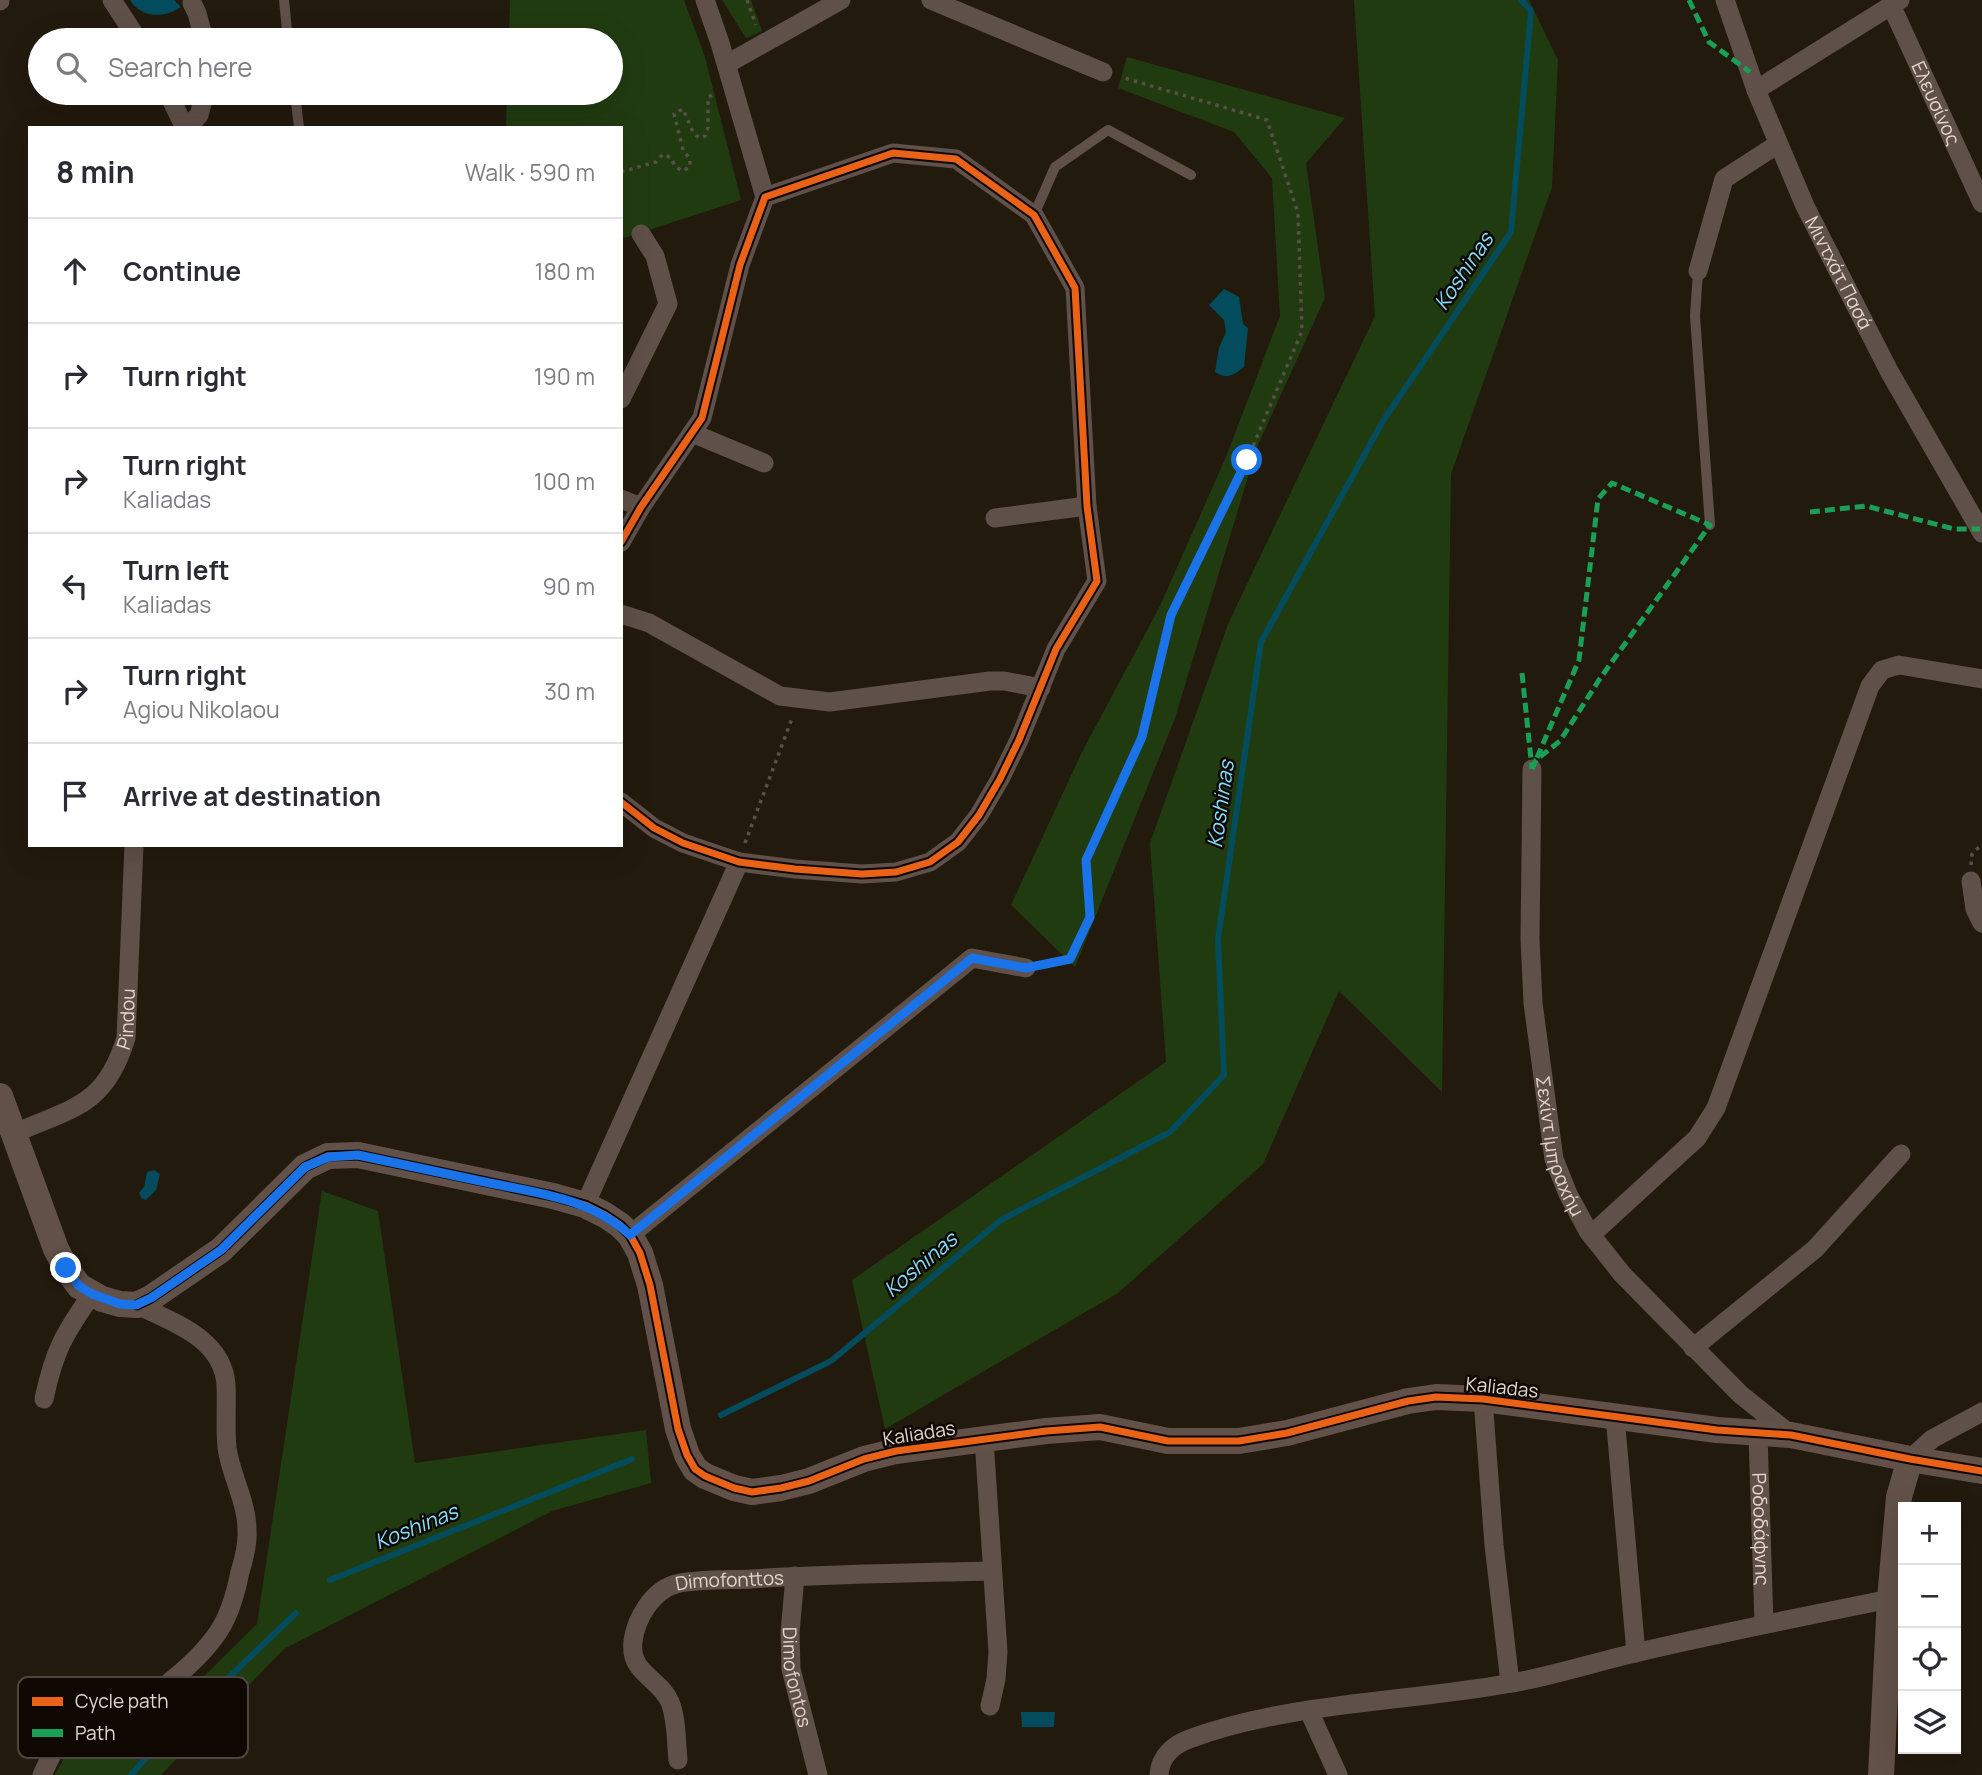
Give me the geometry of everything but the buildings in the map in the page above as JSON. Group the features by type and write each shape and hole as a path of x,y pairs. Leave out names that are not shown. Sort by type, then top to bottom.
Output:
{"street":[{"path":"112,0 130,28"},
{"path":"623,538 641,507 702,418 740,265 765,197 727,64 705,0"},
{"path":"727,64 841,0"},
{"path":"931,0 1103,72"},
{"name":"Μιντχάτ Πασά","path":"1725,0 1756,90 1805,206 1889,371 1982,533"},
{"path":"192,3 201,28"},
{"path":"1756,90 1895,3"},
{"name":"Ελευσίνος","path":"1895,3 1982,203"},
{"path":"174,105 185,126"},
{"path":"188,126 198,116 201,105"},
{"path":"1698,271 1724,179 1778,144"},
{"path":"623,804 654,828 683,843 739,862 862,874 896,872 930,862 958,842 979,814 1019,740 1056,649 1097,581 1087,506 1075,288 1034,215 956,159 893,153 765,197"},
{"path":"623,396 668,304 655,256 641,234"},
{"path":"692,433 764,463"},
{"path":"623,500 641,507"},
{"path":"995,518 1087,506"},
{"path":"623,615 649,623 780,696 830,702 990,681 1041,688"},
{"path":"1591,1235 1697,1138 1716,1108 1870,686 1882,670 1899,665 1982,679"},
{"name":"Σεχίντ Ιμπραχήμ","path":"1532,769 1532,1003 1555,1159 1568,1194 1591,1235 1622,1274 1740,1394 1791,1435"},
{"name":"Pindou","path":"15,1133 80,1105 98,1092 119,1061 126,1038 134,847"},
{"path":"585,1205 739,862"},
{"path":"1970,881 1975,909 1982,923"},
{"path":"630,1235 972,958 1026,968"},
{"path":"0,1096 56,1249 79,1286 120,1304 136,1305 193,1333 218,1357 226,1384 225,1421 228,1451 244,1508 247,1531 245,1556 226,1619 191,1662 172,1677"},
{"path":"1693,1348 1815,1249 1901,1154"},
{"name":"Kaliadas","path":"136,1305 151,1298 221,1250 296,1174 328,1157 358,1155 585,1205 605,1215 630,1235 640,1253 650,1285 678,1429 687,1455 695,1469 705,1476 726,1486 752,1492 809,1481 863,1459 896,1451 1100,1427 1168,1441 1239,1441 1287,1433 1408,1401 1436,1397 1483,1399 1758,1435 1791,1435 1982,1471"},
{"path":"44,1399 55,1354 92,1294"},
{"path":"1483,1399 1496,1568 1510,1683"},
{"path":"1881,1775 1890,1599 1899,1497 1910,1459 1932,1439 1982,1412"},
{"path":"1615,1416 1636,1653"},
{"name":"Ροδοδάφνης","path":"1758,1435 1764,1624"},
{"path":"984,1439 998,1652 990,1706"},
{"name":"Dimofonttos","path":"678,1760 674,1716 669,1700 640,1670 633,1658 633,1639 644,1610 656,1594 676,1584 795,1576 992,1571"},
{"name":"Dimofontos","path":"795,1576 790,1633 791,1669 818,1775"},
{"path":"1158,1775 1162,1760 1181,1742 1254,1721 1510,1683 1764,1624 1890,1599"},
{"path":"1309,1711 1338,1775"},
{"path":"42,1775 52,1758"}],"lane":[{"path":"284,0 287,28"},
{"path":"296,105 299,126"},
{"path":"1034,215 1055,167 1108,130 1191,176"},
{"path":"1698,271 1695,316 1710,525"}],"path":[{"path":"747,0 763,44"},
{"path":"1026,968 1070,959 1090,917 1086,860 1142,737 1171,615 1247,460 1301,331 1298,213 1267,120 1103,72"},
{"path":"623,171 656,162 663,154 671,158 682,172 690,167 690,159 683,149 674,114 683,109 693,132 699,138 705,136 708,128 708,97 733,88"},
{"path":"739,862 799,699"}],"green space":[{"path":"510,0 684,0 705,57 741,200 623,238 623,126 506,126 507,105 623,105 623,28 509,28"},
{"path":"722,0 751,0 762,31 746,38"},
{"path":"1354,0 1529,0 1558,60 1552,187 1451,474 1442,1092 1339,991 1263,1164 1118,1293 885,1429 852,1280 1166,1062 1150,843 1228,624 1375,316"},
{"path":"1127,57 1345,118 1306,163 1325,298 1257,447 1175,718 1075,967 1011,905 1082,752 1159,608 1226,457 1280,316 1272,178 1234,132 1118,88"},
{"path":"322,1191 378,1211 415,1463 646,1430 651,1483 552,1511 284,1649 248,1686 248,1677 203,1677 257,1624"},
{"path":"64,1758 178,1758 161,1775 55,1775"}],"water":[{"path":"130,0 174,0 181,7 175,11 154,15 141,11"},
{"path":"1224,289 1239,297 1243,324 1248,328 1244,367 1227,376 1215,372 1219,348 1226,332 1224,320 1209,305"},
{"path":"154,1170 160,1174 156,1190 146,1200 141,1198 139,1193 144,1187 147,1172"},
{"path":"1021,1712 1055,1712 1054,1727 1022,1727"}],"waterway":[{"name":"Koshinas","path":"721,1415 831,1361 1001,1220 1170,1132 1224,1075 1218,939 1261,642 1383,421 1511,232 1531,11 1521,0"},
{"name":"Koshinas","path":"330,1580 632,1459"},
{"name":"Koshinas","path":"229,1677 296,1613"},
{"name":"Koshinas","path":"131,1775 146,1758"}],"marked path":[{"path":"1689,0 1709,42 1750,72"},
{"path":"1532,769 1536,760 1560,741 1599,680 1710,525 1612,483 1598,499 1579,660 1536,760"},
{"path":"1810,512 1866,506 1954,529 1980,529"},
{"path":"1522,673 1532,769"}],"cycle path":[{"path":"623,538 641,507 702,418 740,265 765,197 893,153 956,159 1034,215 1075,288 1087,506 1097,581 1056,649 1019,740 979,815 958,842 930,862 896,872 862,874 739,862 683,843 654,828 623,804"},
{"path":"137,1305 221,1250 305,1167 328,1156 358,1155 553,1196 585,1205 620,1225 630,1235 640,1253 650,1285 678,1429 687,1455 695,1469 705,1476 752,1492 809,1481 864,1459 896,1451 1046,1431 1100,1427 1168,1441 1239,1441 1287,1433 1408,1401 1436,1397 1483,1399 1717,1430 1791,1435 1982,1471"}],"route":[{"path":"66,1268 79,1286 92,1294 120,1304 136,1305 151,1298 236,1238 305,1167 328,1157 341,1155 358,1155 553,1196 585,1205 605,1215 630,1235 972,958 1026,968 1070,959 1090,917 1086,860 1142,737 1171,615 1247,460"}]}
